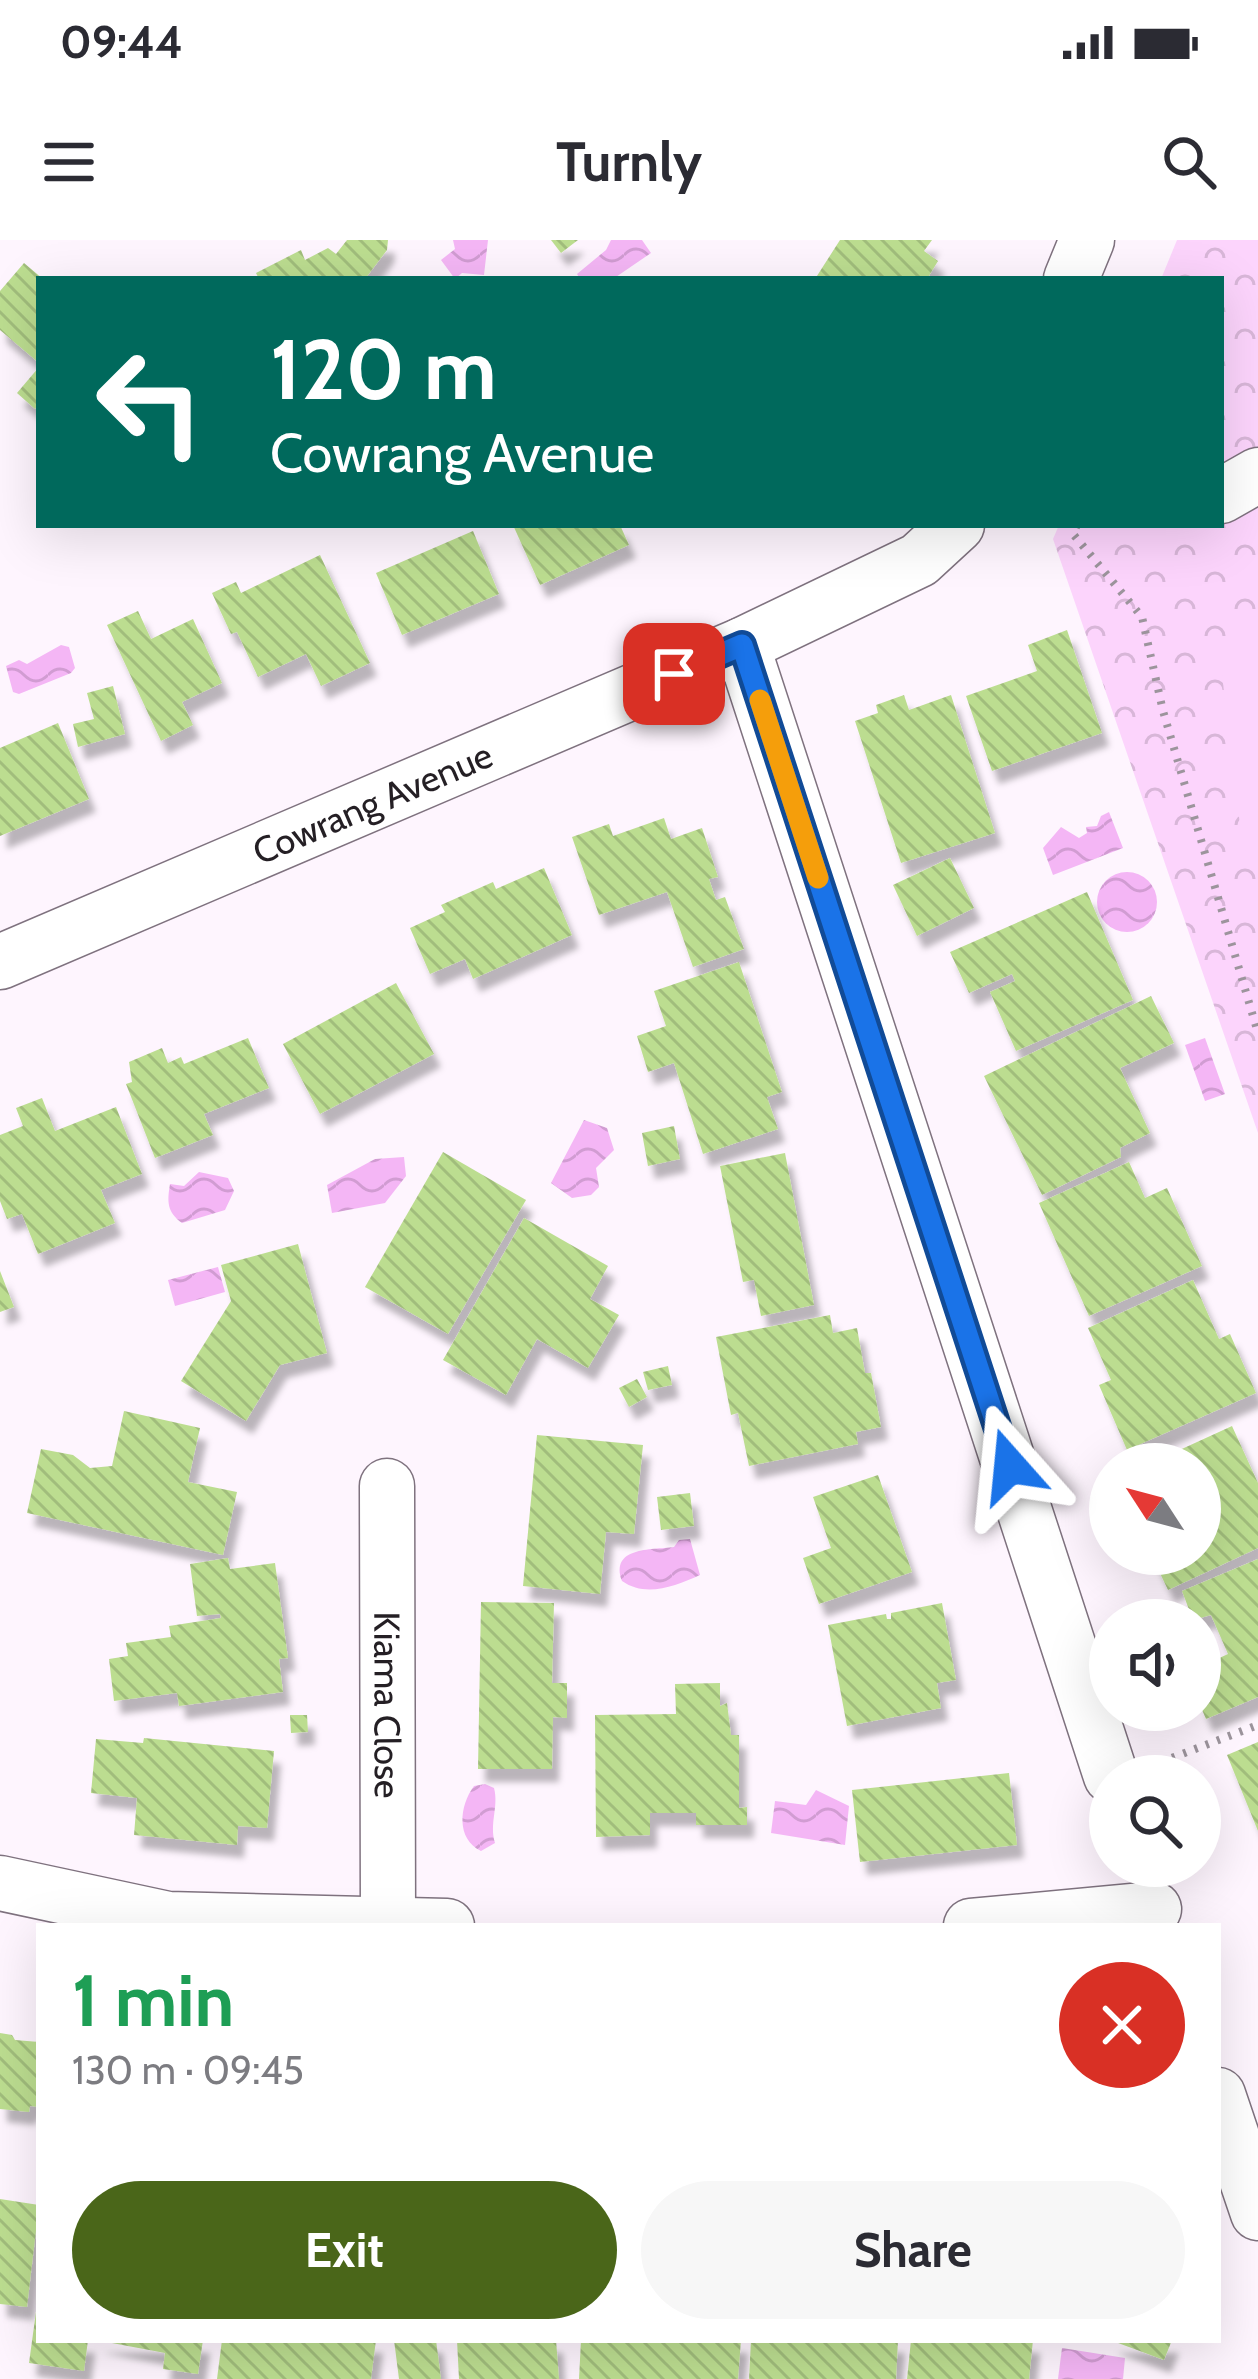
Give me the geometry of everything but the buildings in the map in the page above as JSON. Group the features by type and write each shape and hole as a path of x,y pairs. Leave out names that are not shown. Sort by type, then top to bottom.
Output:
{"street":[{"path":"1072,276 1087,240"},
{"path":"1224,494 1258,475"},
{"name":"Cowrang Avenue","path":"0,962 742,645 919,560 954,528"},
{"path":"742,645 1123,1755"},
{"name":"Kiama Close","path":"387,1486 388,1923"},
{"path":"0,1883 168,1919 388,1923"},
{"path":"992,1923 1152,1900"},
{"path":"1221,2105 1258,2212"}],"path":[{"path":"1076,528 1073,534 1142,617 1163,711 1258,1033"},
{"path":"1176,1755 1258,1725"}],"green space":[{"path":"1177,240 1258,240 1258,1133 1053,539 1058,528 1224,528 1224,276 1162,276"},
{"path":"1258,627 1258,880 1242,842 1220,658"}],"water":[{"path":"453,240 488,240 484,275 453,276 441,260 455,249"},
{"path":"611,240 642,240 651,253 617,276 578,276"},
{"path":"61,645 69,647 75,668 71,673 19,694 13,692 6,666 19,660 27,664"},
{"path":"1109,812 1123,848 1053,875 1043,848 1061,827 1079,838 1087,833 1086,827 1097,826"},
{"path":"1127,872 1148,881 1157,902 1148,923 1127,932 1106,923 1097,902 1106,881"},
{"path":"1205,1038 1225,1094 1205,1101 1185,1045"},
{"path":"584,1120 607,1128 614,1150 596,1168 599,1187 591,1195 572,1198 551,1183"},
{"path":"404,1157 406,1176 385,1203 332,1213 327,1185 375,1159"},
{"path":"199,1172 228,1178 234,1191 225,1210 182,1223 169,1206 170,1184 184,1186"},
{"path":"218,1267 225,1292 175,1306 168,1280"},
{"path":"690,1539 700,1575 651,1589 622,1581 620,1570 627,1556"},
{"path":"474,1786 494,1788 495,1843 481,1851 467,1839 463,1812"},
{"path":"816,1790 849,1806 845,1845 771,1833 775,1801 806,1805"},
{"path":"1062,2348 1125,2358 1123,2379 1058,2379"}],"slow traffic":[{"path":"760,700 818,878"}],"route":[{"path":"674,674 742,645 1010,1466"}]}
